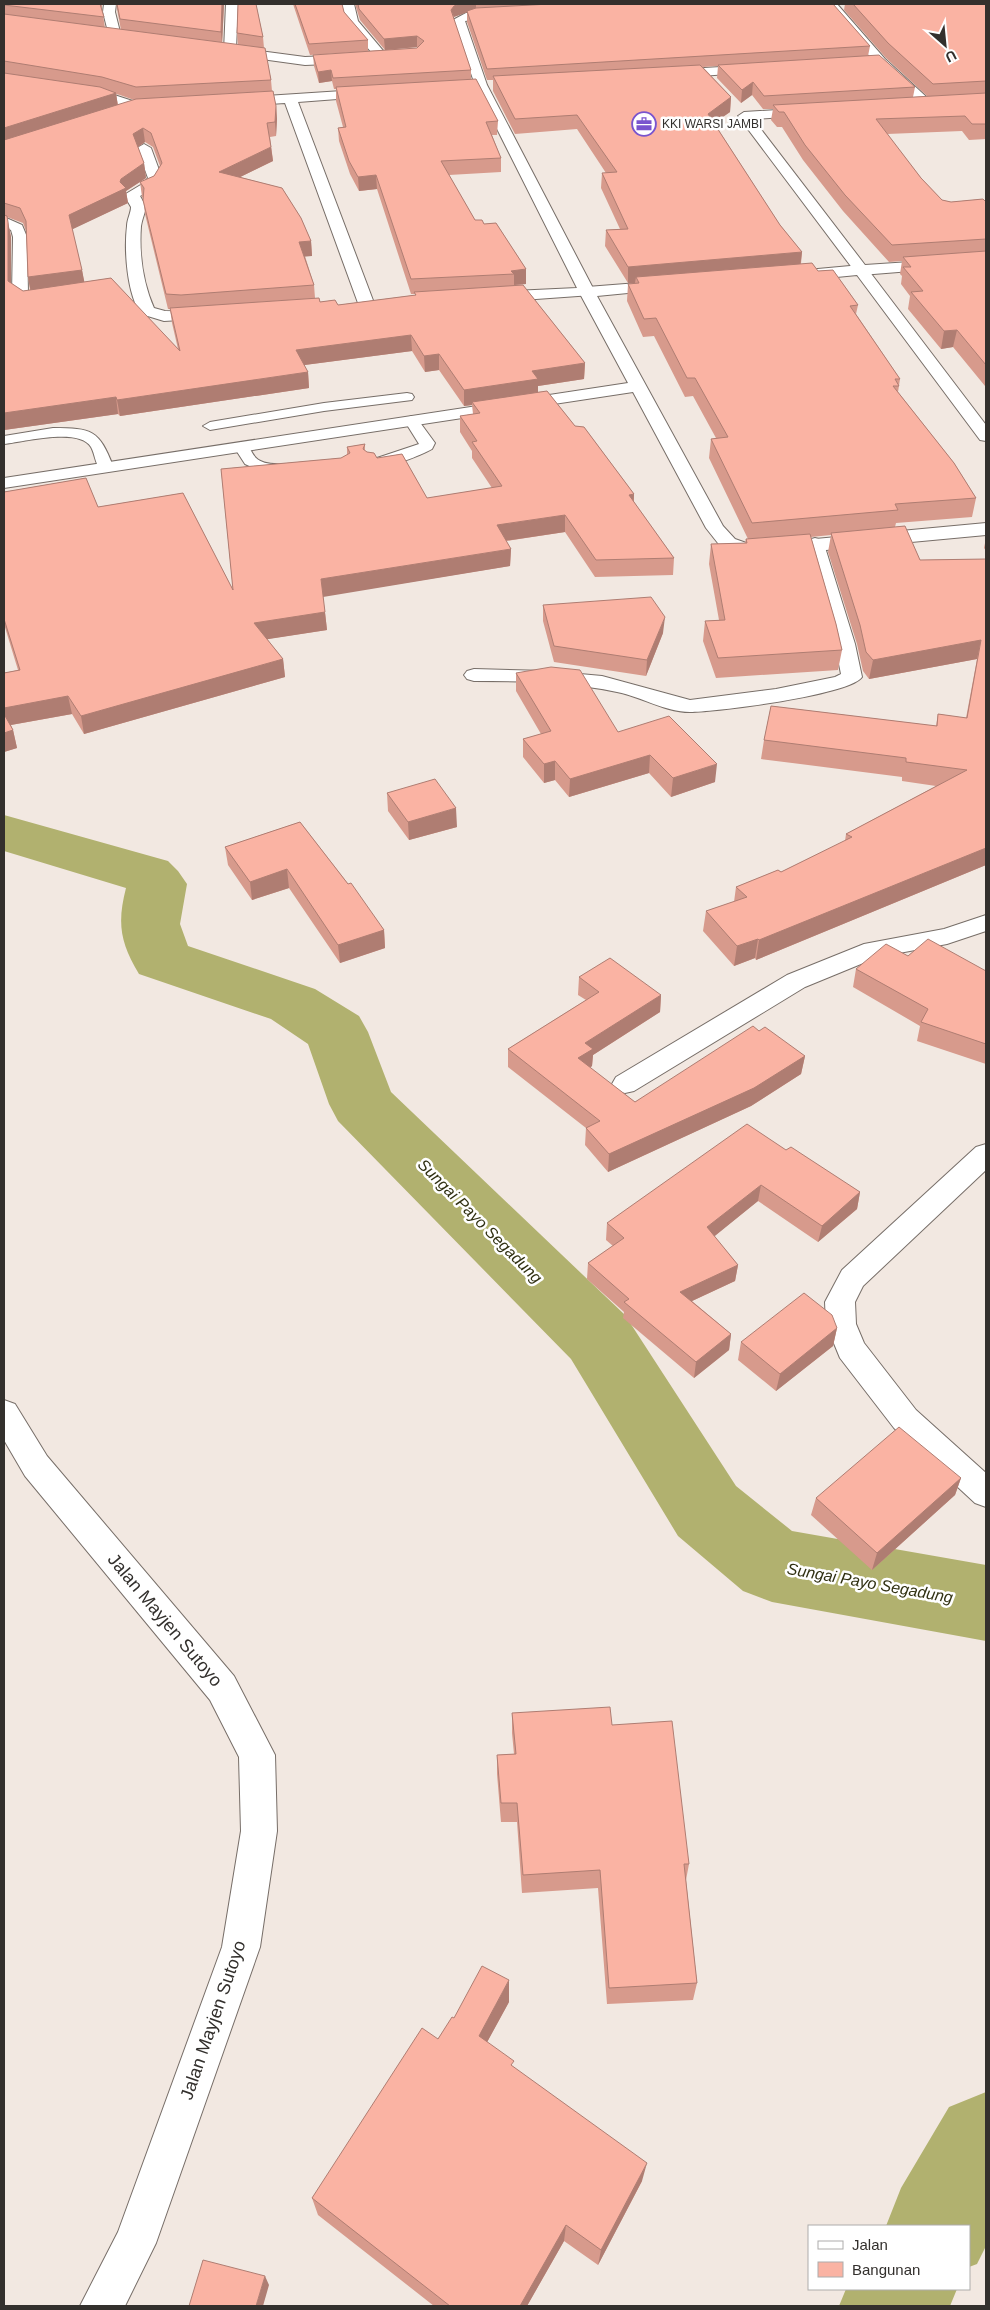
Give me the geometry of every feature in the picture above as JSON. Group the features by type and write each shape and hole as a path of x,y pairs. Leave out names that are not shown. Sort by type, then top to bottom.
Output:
{"street":[{"path":"110,4 110,35 131,38"},
{"path":"232,4 226,50 305,61 386,56 352,22 348,4"},
{"path":"831,4 881,62 933,105 908,107"},
{"path":"516,12 466,16 459,20 481,85 587,292 715,528 728,543 750,551 986,529"},
{"path":"861,63 881,62"},
{"path":"654,75 772,68"},
{"path":"702,72 714,85"},
{"path":"63,89 104,96 136,107"},
{"path":"224,102 386,92"},
{"path":"290,98 366,303"},
{"path":"732,104 744,116 986,436"},
{"path":"118,113 136,107 153,106"},
{"path":"744,116 822,112"},
{"path":"144,148 154,178 149,186 131,195 138,204 138,211 134,222 133,285 147,311 152,314 183,316 221,314"},
{"path":"4,221 17,228 20,237 20,295"},
{"path":"783,277 986,260"},
{"path":"481,298 675,285"},
{"path":"4,293 20,295 26,300 62,296"},
{"path":"347,305 385,302"},
{"path":"4,483 105,466 242,447 336,431 638,386"},
{"path":"965,409 986,407"},
{"path":"474,674 552,676 587,680 629,688 669,702 690,706 822,688 848,681 852,677 845,644 815,544"},
{"path":"625,1084 796,981 873,950 947,936 986,922"},
{"path":"986,1154 852,1278 840,1302 841,1324 851,1349 905,1419 986,1493"},
{"name":"Jalan Mayjen Sutoyo","path":"4,1413 36,1466 222,1688 257,1755 259,1831 241,1947 135,2242 102,2306"}],"lane":[{"path":"210,426 324,407 407,397"},
{"path":"324,407 336,431"},
{"path":"372,464 418,451 427,446 427,443 411,420"},
{"path":"4,440 56,433 87,436 96,444 105,466"},
{"path":"242,447 250,461 263,467 306,469"}],"building":[{"path":"100,4 104,17 4,5"},
{"path":"117,4 222,4 221,32 120,19"},
{"path":"238,4 256,4 263,37 237,33"},
{"path":"295,4 342,4 344,12 368,40 309,44"},
{"path":"358,4 460,4 454,6 451,10 471,70 333,78 331,70 318,72 313,55 417,48 424,41 417,36 384,39 359,9"},
{"path":"550,4 833,4 870,46 487,69 467,11 476,8"},
{"path":"853,4 986,4 986,81 933,84 888,43"},
{"path":"4,14 265,48 271,80 136,87 102,77 4,61"},
{"path":"879,55 915,87 764,96 753,82 742,90 718,65"},
{"path":"700,65 731,97 708,114 780,225 802,252 628,267 606,230 628,229 602,173 617,172 577,115 515,119 493,76"},
{"path":"4,73 100,87 116,93 4,128"},
{"path":"476,79 498,121 486,122 501,158 441,161 475,220 482,220 484,224 496,223 526,269 511,271 514,274 411,279 376,175 358,177 349,161 338,128 346,127 336,87"},
{"path":"273,91 276,106 275,122 267,123 271,147 219,172 282,188 301,218 311,241 299,242 314,285 181,295 166,294 143,200 144,188 140,182 154,176 162,163 151,133 143,128 133,134 144,163 121,179 120,182 126,188 69,215 82,270 28,277 26,221 20,208 4,203 4,140 136,99"},
{"path":"986,93 986,124 972,124 965,116 876,119 921,178 942,200 951,202 983,199 986,202 986,239 892,245 845,195 805,145 784,112 779,112 773,105"},
{"path":"4,215 7,216 8,222 8,281 23,291 111,278 180,351 170,308 319,298 320,302 335,300 338,305 416,295 414,292 523,285 585,363 532,371 538,379 464,390 439,354 424,356 411,335 296,350 308,372 117,400 116,397 4,413"},
{"path":"986,251 986,365 957,330 944,331 911,292 923,291 903,267 911,267 903,257"},
{"path":"812,263 818,271 833,270 858,305 850,306 900,379 895,379 899,386 893,386 954,463 976,498 895,504 898,510 752,523 711,439 728,437 695,378 687,378 656,318 644,319 628,284 639,283 636,277"},
{"path":"547,391 575,426 584,427 634,494 629,495 674,558 596,560 565,515 497,525 511,549 321,579 325,612 254,623 283,659 81,716 68,696 4,708 4,673 20,670 4,619 4,492 86,478 98,507 183,493 233,590 221,469 341,458 350,453 347,447 365,444 363,449 374,453 377,458 402,454 427,498 502,486 472,442 477,441 460,416 480,413 472,402"},
{"path":"905,526 920,560 986,559 986,848 759,940 737,946 706,911 747,897 736,887 778,870 781,872 852,837 846,834 967,770 906,762 906,758 764,740 771,706 937,726 938,714 967,718 981,640 873,660 866,652 860,625 831,533"},
{"path":"810,534 842,650 718,658 705,621 725,620 711,544 747,543 746,539"},
{"path":"651,597 665,617 647,660 554,646 543,605"},
{"path":"551,667 580,670 618,732 669,716 717,764 673,778 650,755 570,779 555,761 544,764 523,739 551,731 516,673"},
{"path":"4,714 13,730 4,733"},
{"path":"435,779 456,808 408,822 387,793"},
{"path":"300,822 348,884 351,883 384,930 338,945 287,869 250,882 225,847"},
{"path":"928,939 986,971 986,1044 921,1022 928,1009 856,969 886,944 908,956"},
{"path":"610,958 661,995 585,1043 593,1049 578,1058 635,1102 753,1026 759,1031 765,1027 805,1056 754,1088 609,1154 586,1128 600,1121 508,1049 599,992 579,977"},
{"path":"747,1124 786,1150 791,1147 860,1192 822,1226 761,1185 707,1227 738,1265 680,1292 731,1334 696,1362 624,1302 629,1299 588,1263 624,1238 607,1223"},
{"path":"804,1293 832,1315 837,1328 780,1374 741,1342"},
{"path":"899,1427 961,1478 877,1553 816,1498"},
{"path":"610,1707 612,1725 672,1721 689,1864 684,1864 697,1983 609,1988 600,1870 523,1875 517,1803 501,1803 497,1755 516,1754 512,1713"},
{"path":"482,1966 509,1980 479,2036 514,2061 511,2065 647,2163 601,2250 566,2225 520,2306 450,2306 312,2198 422,2028 438,2039 452,2017 454,2018"},
{"path":"203,2260 265,2276 256,2306 189,2306"}],"waterway":[{"name":"Sungai Payo Segadung","path":"4,833 147,874 157,884 150,924 161,959 293,1004 336,1032 362,1104 598,1337 707,1511 772,1565 986,1603"},
{"name":"Sungai Payo Segadung","path":"940,2225 986,2144"},
{"name":"Sungai Payo Segadung","path":"893,2306 902,2290"}],"place":[{"name":"KKI WARSI JAMBI","path":"644,124"}]}
